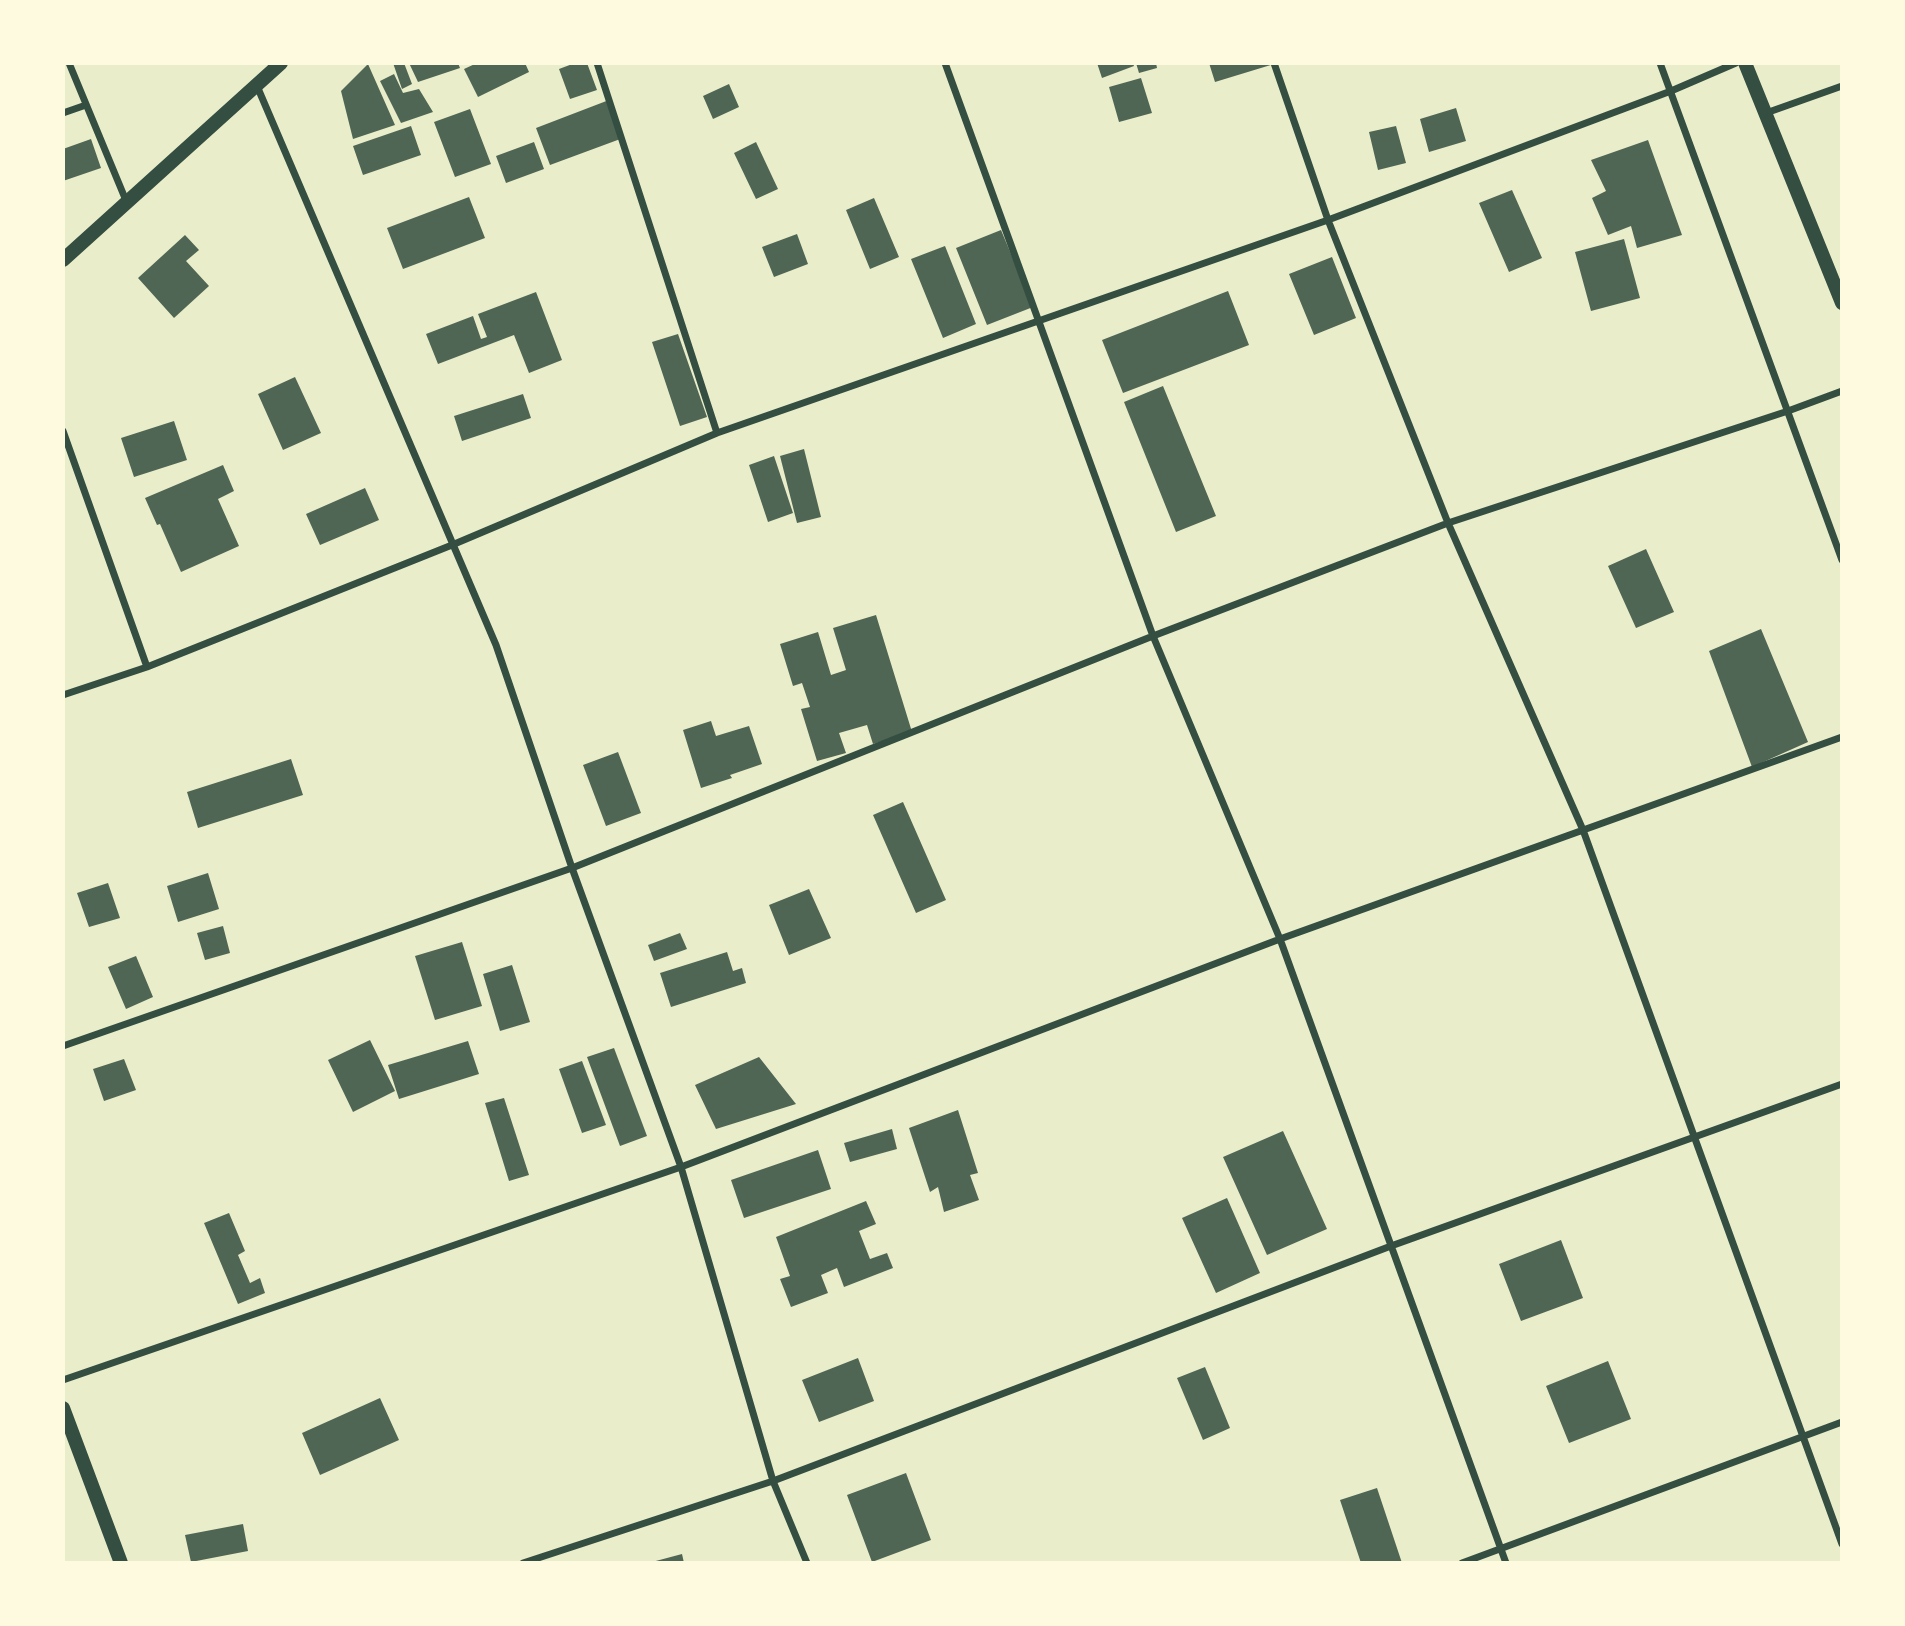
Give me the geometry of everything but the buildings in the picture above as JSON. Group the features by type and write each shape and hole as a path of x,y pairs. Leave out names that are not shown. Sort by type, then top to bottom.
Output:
{"main road":[{"path":"63,260 281,63"},
{"path":"1745,63 1842,303"},
{"path":"63,1408 121,1563"}],"street":[{"path":"69,63 127,203"},
{"path":"597,63 717,433"},
{"path":"945,63 1153,636 1280,939 1506,1563"},
{"path":"1274,63 1328,220 1448,523 1583,830 1842,1544"},
{"path":"1660,63 1842,560"},
{"path":"63,695 147,667 452,545 717,433 1328,220 1671,91 1736,63"},
{"path":"257,86 496,645 572,868 681,1167 773,1481 807,1563"},
{"path":"1765,114 1842,86"},
{"path":"63,114 86,105"},
{"path":"63,1046 572,868 1153,636 1448,523 1842,391"},
{"path":"63,431 147,667"},
{"path":"63,1380 681,1167 1280,939 1842,737"},
{"path":"523,1563 773,1481 1391,1246 1842,1084"},
{"path":"1462,1563 1842,1422"}]}
